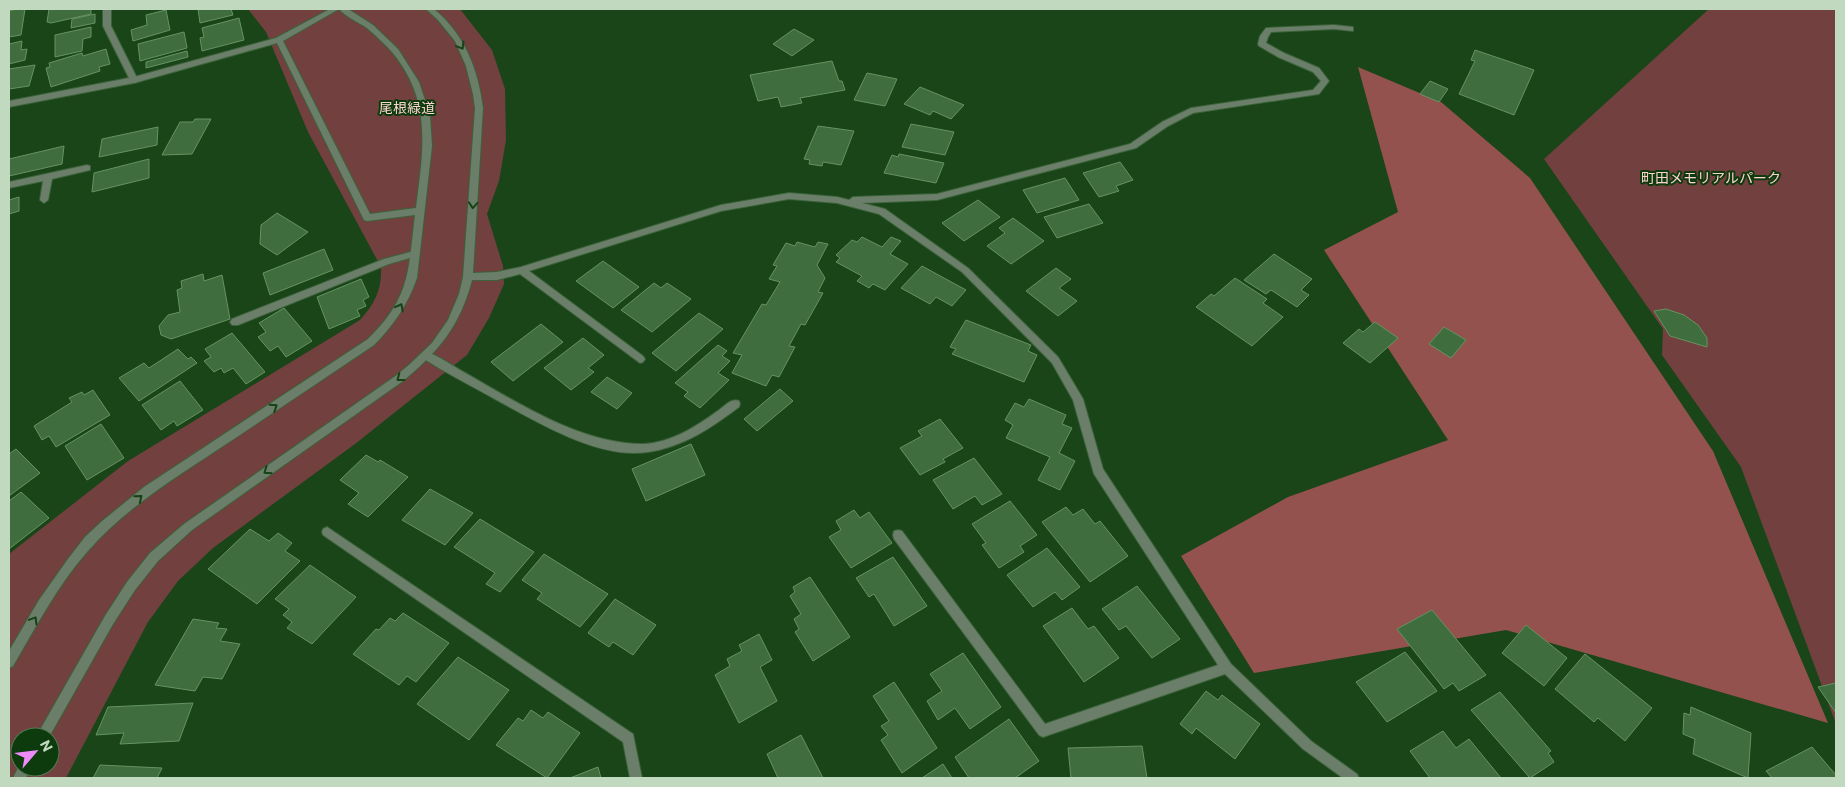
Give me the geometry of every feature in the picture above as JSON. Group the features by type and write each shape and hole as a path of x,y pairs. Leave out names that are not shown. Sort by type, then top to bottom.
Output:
{"street":[{"path":"108,9 107,26 134,80"},
{"path":"9,104 134,80 279,40 335,9"},
{"path":"9,662 52,588 83,548 117,516 148,490 353,355 386,328 398,312 412,278 428,146 426,115 415,82 396,51 370,27 343,9"},
{"path":"48,727 109,620 154,557 188,527 400,378 427,356 442,340 456,317 465,293 468,278 479,108 476,83 468,56 454,34 430,9"},
{"path":"468,278 497,276 521,270 721,208 789,196 837,200 937,198 1133,146 1165,124 1191,111 1316,92 1325,81 1316,70 1281,55 1262,44 1264,36 1270,30 1350,28"},
{"path":"279,40 367,218 419,211"},
{"path":"9,185 87,168"},
{"path":"44,200 48,176"},
{"path":"837,200 882,211 965,270 1055,360 1078,399 1098,471 1227,668 1307,745 1353,778"},
{"path":"236,322 387,261 414,254"},
{"path":"521,270 640,359"},
{"path":"427,356 544,422 599,442 635,449 666,444 702,428 736,404"},
{"path":"327,532 629,738 636,778"},
{"path":"898,535 1043,732 1227,668"}],"green space":[{"name":"尾根緑道","path":"248,9 460,9 492,50 505,89 506,140 499,181 487,214 503,266 504,284 489,318 467,355 355,444 213,548 178,581 148,622 66,778 9,778 9,554 128,461 360,320 377,296 381,267 308,132 266,32"},
{"name":"町田メモリアルパーク","path":"1709,9 1836,9 1836,724 1741,467 1662,355 1663,329 1544,159"}],"shaded area":[{"path":"1358,67 1441,102 1530,178 1713,451 1828,723 1506,630 1254,673 1181,556 1288,497 1448,440 1324,250 1398,212"}],"building":[{"path":"25,9 21,35 9,37 9,11"},
{"path":"49,9 91,9 91,14 51,23 47,22"},
{"path":"198,9 231,9 233,15 200,23"},
{"path":"166,10 170,30 133,41 131,30 147,25 146,15"},
{"path":"95,14 95,23 71,28 72,19"},
{"path":"239,18 244,40 202,51 200,38 204,37 202,28"},
{"path":"91,27 91,37 83,39 82,51 55,57 55,35"},
{"path":"794,29 814,40 792,56 773,44"},
{"path":"184,32 187,48 140,61 138,44"},
{"path":"22,41 21,50 27,49 25,60 9,64 9,44"},
{"path":"106,49 110,64 99,67 100,71 51,87 46,68 50,67 49,63 82,53 83,56"},
{"path":"1475,50 1534,70 1514,115 1459,94 1475,61 1471,60"},
{"path":"187,51 188,57 146,68 146,62"},
{"path":"832,61 839,81 842,81 845,90 800,98 802,103 781,107 778,97 758,101 750,75"},
{"path":"35,65 29,86 9,89 9,69"},
{"path":"867,73 897,79 885,106 854,100"},
{"path":"1430,81 1448,89 1439,102 1420,94"},
{"path":"920,87 964,105 951,119 933,111 930,115 904,104"},
{"path":"195,119 211,119 192,154 162,155 180,122 193,122"},
{"path":"911,124 954,132 945,155 902,147"},
{"path":"818,126 854,131 841,165 823,162 822,166 809,164 810,160 804,159"},
{"path":"158,127 157,145 99,157 102,139"},
{"path":"64,146 62,164 9,176 9,159"},
{"path":"899,154 944,163 936,183 884,173 892,155 898,157"},
{"path":"149,159 149,178 92,192 94,173"},
{"path":"1120,162 1133,180 1116,186 1119,191 1099,197 1083,173"},
{"path":"1065,178 1079,200 1037,213 1023,190"},
{"path":"19,197 19,211 9,214 9,200"},
{"path":"978,200 1000,217 964,241 942,223"},
{"path":"1089,204 1103,223 1057,238 1044,217"},
{"path":"277,213 308,232 277,255 260,244 261,225"},
{"path":"1013,218 1044,241 1011,264 987,246 1005,233 999,228"},
{"path":"862,237 882,247 891,237 901,241 890,254 908,264 885,290 873,284 869,288 857,281 862,276 836,262 840,258 836,255 852,240 857,242"},
{"path":"797,242 815,247 818,242 828,244 817,265 825,278 818,292 823,293 805,325 801,324 789,346 795,347 779,377 772,375 766,386 732,373 742,355 733,353 762,304 766,305 780,282 769,279 777,266 773,265 786,243 795,246"},
{"path":"324,249 333,270 270,295 263,273"},
{"path":"1274,254 1312,279 1301,290 1309,295 1297,307 1271,290 1266,294 1244,280"},
{"path":"603,261 639,287 613,308 576,281"},
{"path":"922,266 966,290 952,306 936,297 930,304 901,288"},
{"path":"1056,268 1071,279 1059,288 1077,301 1058,316 1026,291"},
{"path":"203,274 204,281 222,275 230,319 171,339 161,335 159,326 168,315 180,312 177,290 182,288 181,281"},
{"path":"1235,278 1267,299 1263,303 1283,317 1252,346 1196,307 1211,294 1214,296"},
{"path":"361,279 369,297 363,300 366,306 357,310 360,316 329,329 317,297"},
{"path":"654,283 661,288 667,283 691,299 652,332 621,310"},
{"path":"284,308 312,341 286,357 278,346 270,351 258,337 266,332 259,323"},
{"path":"1666,309 1684,315 1698,325 1707,338 1707,347 1670,336 1654,311"},
{"path":"699,313 723,329 676,371 652,353"},
{"path":"966,320 1031,345 1028,351 1037,355 1024,382 952,354 956,349 950,347"},
{"path":"1375,322 1398,338 1370,363 1343,343 1359,329 1363,332"},
{"path":"541,324 563,342 513,381 491,362"},
{"path":"1444,327 1466,340 1451,358 1429,344"},
{"path":"232,333 265,372 246,384 233,368 224,373 221,368 214,372 204,361 211,357 205,349"},
{"path":"583,338 604,355 588,368 594,372 571,390 544,368"},
{"path":"718,345 727,351 722,356 730,361 718,373 729,380 700,408 684,396 688,392 675,383"},
{"path":"178,349 188,359 191,357 197,363 139,401 119,378 144,363 149,368"},
{"path":"607,377 632,393 617,409 591,392"},
{"path":"180,381 203,410 177,426 174,421 161,430 142,405"},
{"path":"780,389 793,401 757,431 744,419"},
{"path":"93,390 110,415 56,447 49,436 42,440 34,426 72,402 69,398 82,392 84,395"},
{"path":"1029,399 1066,415 1062,424 1072,428 1059,453 1075,461 1060,490 1038,480 1050,457 1006,438 1013,425 1005,420 1015,403 1024,407"},
{"path":"940,419 963,448 943,459 945,462 920,475 900,448 922,436 918,431"},
{"path":"101,424 124,458 87,480 65,446"},
{"path":"691,444 705,475 646,501 632,469"},
{"path":"16,449 40,473 9,496 9,454"},
{"path":"366,455 378,462 380,460 408,477 368,517 348,504 359,493 340,480"},
{"path":"974,458 1002,494 982,505 975,496 953,509 933,480"},
{"path":"430,489 473,513 445,545 402,520"},
{"path":"21,492 49,518 9,549 9,501"},
{"path":"1010,501 1037,535 1020,546 1024,552 999,568 982,545 986,543 972,524"},
{"path":"1066,507 1073,515 1083,509 1095,524 1100,521 1128,556 1090,582 1042,522"},
{"path":"854,510 860,518 869,512 892,543 851,568 829,537 841,530 836,521"},
{"path":"480,519 534,552 500,592 486,584 495,573 454,547"},
{"path":"250,529 269,541 278,533 292,543 285,551 300,561 257,604 208,569"},
{"path":"1047,548 1080,587 1062,600 1055,592 1033,607 1007,575"},
{"path":"544,554 608,594 580,627 537,599 542,593 522,580"},
{"path":"893,557 927,606 894,626 874,594 869,597 856,578"},
{"path":"310,565 356,597 312,644 287,628 292,622 283,615 289,609 275,599"},
{"path":"810,577 850,637 813,661 795,632 799,629 794,619 801,614 790,596 795,592 793,587"},
{"path":"1137,586 1180,639 1152,658 1126,626 1119,630 1102,609"},
{"path":"615,599 656,625 633,655 613,642 609,647 588,633"},
{"path":"1072,608 1088,629 1094,626 1119,658 1084,682 1043,626"},
{"path":"1432,610 1486,675 1459,691 1453,683 1444,689 1397,629"},
{"path":"403,613 449,643 416,682 407,676 399,685 353,654 376,629 379,630 390,618 395,621"},
{"path":"193,619 219,623 216,628 227,629 220,641 240,644 222,679 203,677 195,691 155,685"},
{"path":"1526,625 1567,658 1544,686 1502,653"},
{"path":"759,634 772,660 760,667 777,701 739,723 715,675 730,666 727,659 742,651 739,645"},
{"path":"1405,652 1437,691 1387,722 1356,682"},
{"path":"963,653 1001,707 970,729 955,708 938,720 927,701 942,691 930,674"},
{"path":"1585,654 1652,708 1625,741 1598,718 1594,722 1555,689"},
{"path":"458,657 509,690 469,740 417,704"},
{"path":"894,682 937,748 902,773 881,740 888,735 881,726 889,721 873,696"},
{"path":"1836,683 1836,713 1818,687"},
{"path":"1206,691 1218,700 1222,695 1260,724 1235,759 1196,728 1192,734 1180,724"},
{"path":"1500,692 1551,751 1548,753 1554,762 1530,778 1471,710"},
{"path":"193,703 179,741 120,744 124,733 96,735 108,707"},
{"path":"1691,707 1751,733 1748,778 1693,754 1695,739 1683,734 1684,713 1690,715"},
{"path":"531,710 543,718 548,712 580,733 547,778 496,745 518,718 523,721"},
{"path":"1009,719 1039,761 1015,778 969,778 955,757"},
{"path":"1443,731 1456,748 1469,739 1501,778 1430,778 1410,751"},
{"path":"801,735 823,778 778,778 767,754"},
{"path":"1142,746 1147,778 1071,778 1068,748"},
{"path":"1812,747 1836,775 1836,778 1772,778 1766,771"},
{"path":"943,764 952,778 922,778"},
{"path":"100,765 162,768 157,778 93,778"},
{"path":"598,767 601,778 570,778"}]}
